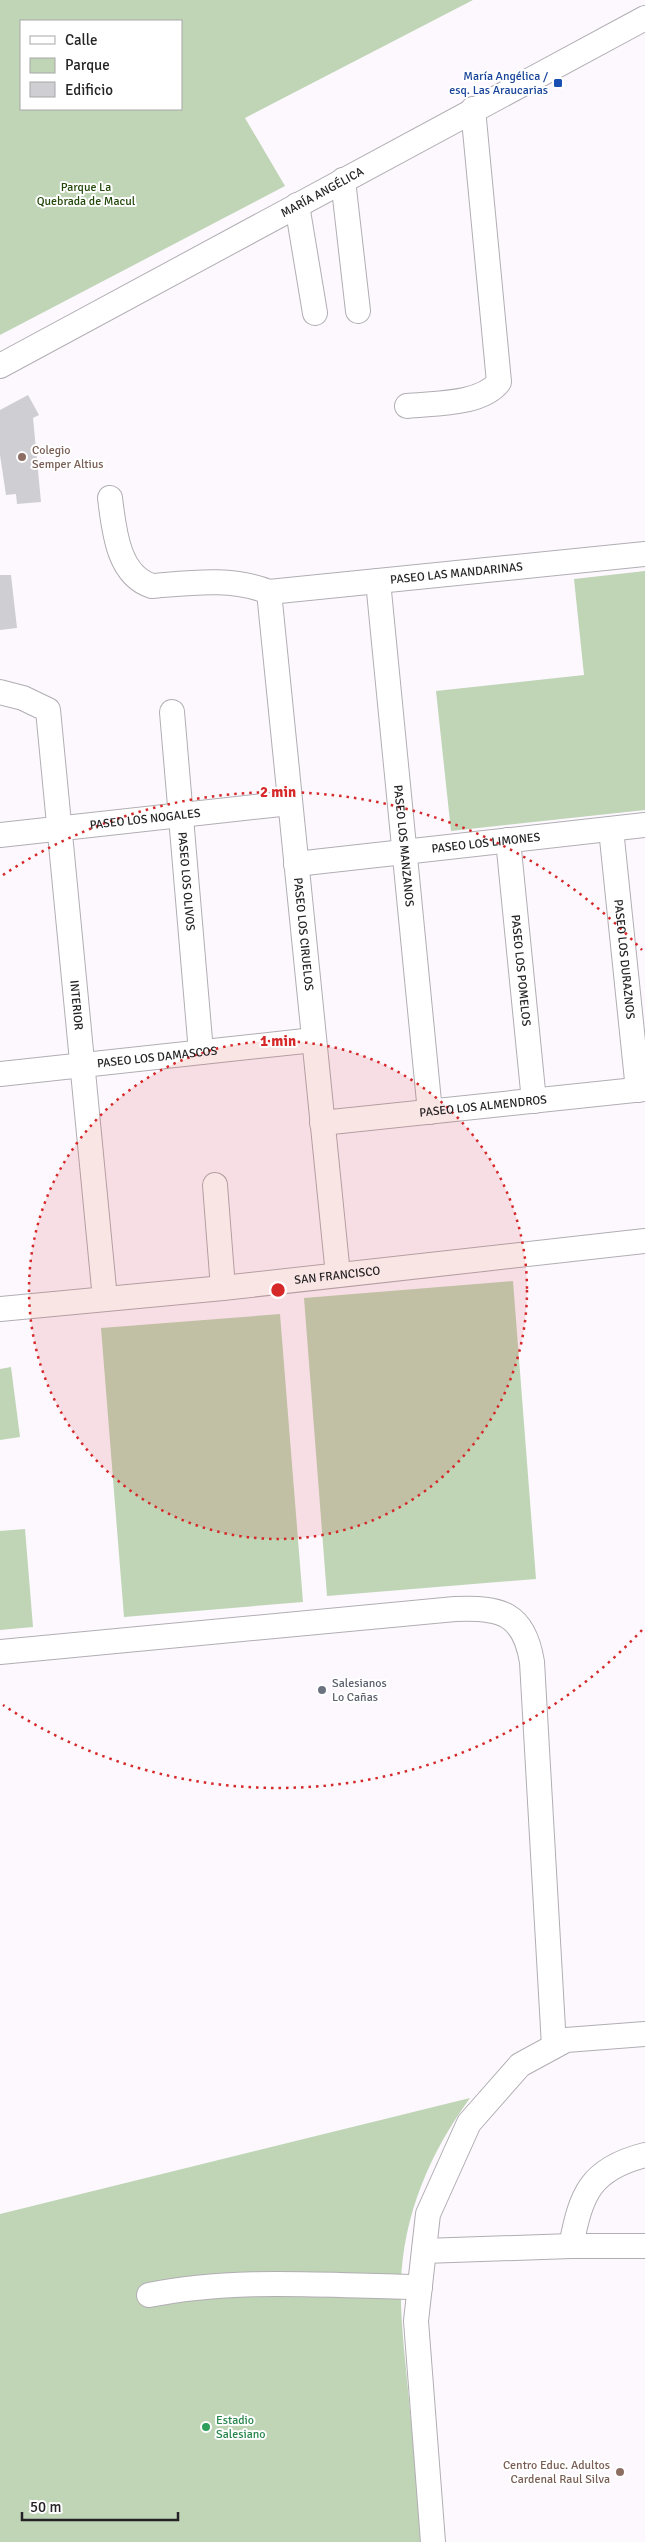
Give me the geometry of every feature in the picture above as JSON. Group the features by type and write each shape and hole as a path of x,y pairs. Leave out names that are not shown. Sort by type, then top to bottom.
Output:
{"street":[{"name":"MARÍA ANGÉLICA","path":"0,366 644,16"},
{"path":"407,406 480,397 493,389 499,382 473,109"},
{"path":"343,180 358,311"},
{"path":"297,205 315,313"},
{"path":"110,498 117,546 124,561 143,583 152,586 221,582 255,586 269,592"},
{"name":"PASEO LAS MANDARINAS","path":"269,592 645,554"},
{"name":"PASEO LOS MANZANOS","path":"378,581 430,1112"},
{"name":"PASEO LOS CIRUELOS","path":"269,592 338,1275"},
{"name":"INTERIOR","path":"0,692 24,698 48,710 105,1299"},
{"name":"PASEO LOS OLIVOS","path":"172,712 201,1052"},
{"name":"PASEO LOS NOGALES","path":"0,835 290,803"},
{"name":"PASEO LOS LIMONES","path":"296,864 645,825"},
{"name":"PASEO LOS DURAZNOS","path":"611,829 642,1090"},
{"name":"PASEO LOS POMELOS","path":"508,840 534,1101"},
{"name":"PASEO LOS DAMASCOS","path":"0,1074 314,1040"},
{"name":"PASEO LOS ALMENDROS","path":"322,1123 642,1090"},
{"path":"215,1185 223,1288"},
{"name":"SAN FRANCISCO","path":"0,1308 223,1288 645,1241"},
{"path":"0,1652 455,1609 483,1608 498,1610 510,1617 522,1627 529,1642 532,1662 554,2046"},
{"path":"434,2542 416,2321 428,2214 469,2123 520,2065 566,2040 645,2034"},
{"path":"571,2246 576,2222 594,2181 605,2170 645,2155"},
{"path":"424,2251 571,2246 645,2246"},
{"path":"149,2295 191,2287 229,2284 420,2287"}],"green space":[{"name":"Parque La Quebrada de Macul","path":"0,0 473,0 245,118 285,186 0,335"},
{"path":"645,571 645,810 451,831 436,691 584,675 574,579"},
{"path":"513,1281 536,1579 327,1596 304,1298"},
{"path":"280,1314 303,1602 124,1617 101,1328"},
{"path":"11,1367 20,1437 0,1440 0,1369"},
{"path":"25,1529 33,1627 0,1630 0,1531"},
{"name":"Estadio Salesiano","path":"470,2098 443,2141 421,2186 413,2209 403,2258 401,2284 402,2324 422,2542 0,2542 0,2214"}],"building":[{"path":"28,395 39,415 33,418 41,502 17,504 16,494 6,495 0,455 0,410"},
{"path":"0,575 11,575 17,628 0,630"}],"place":[{"name":"María Angélica / esq. Las Araucarias","path":"558,83"},
{"name":"Colegio Semper Altius","path":"22,457"},
{"name":"Salesianos Lo Cañas","path":"322,1690"},
{"name":"Estadio Salesiano","path":"206,2427"},
{"name":"Centro Educ. Adultos Cardenal Raul Silva","path":"620,2472"}]}
